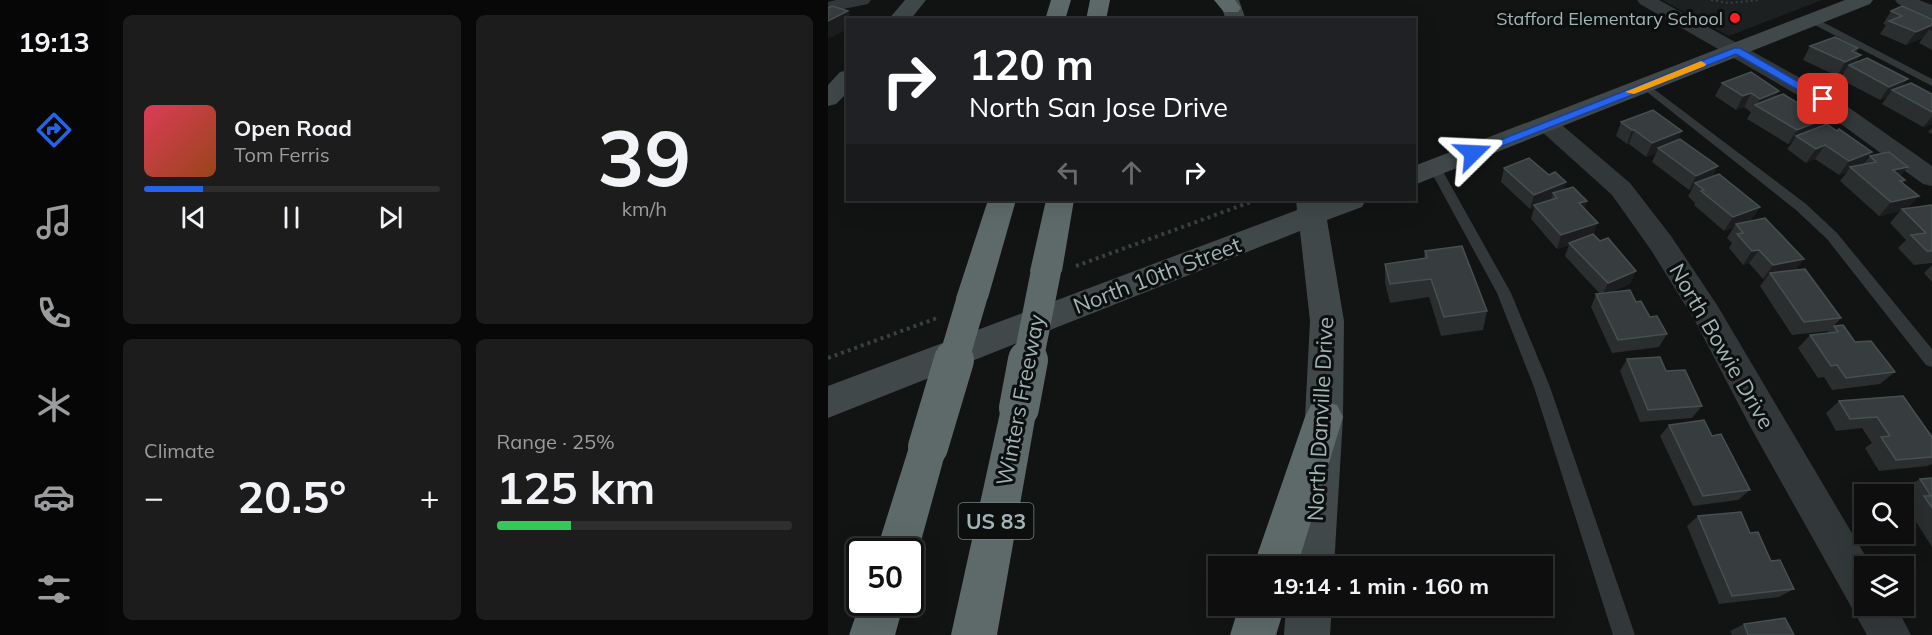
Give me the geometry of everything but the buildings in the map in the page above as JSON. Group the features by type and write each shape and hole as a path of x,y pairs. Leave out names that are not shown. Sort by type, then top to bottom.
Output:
{"highway":[{"path":"1056,18 1060,0"},
{"path":"1096,18 1100,0"},
{"path":"901,538 1002,201"},
{"name":"Winters Freeway","path":"974,635 1060,201"},
{"path":"1279,556 1324,417"},
{"path":"872,635 878,616"},
{"path":"1253,635 1259,616"}],"main road":[{"path":"900,18 916,0"},
{"path":"1425,172 1863,0"},
{"path":"828,99 846,79"},
{"name":"North 10th Street","path":"828,402 1312,207 1346,201"},
{"name":"North Danville Drive","path":"1312,207 1327,321 1324,417 1313,556"},
{"path":"1306,635 1308,616"}],"street":[{"path":"828,7 862,0"},
{"path":"1646,0 1823,99 1932,178"},
{"path":"1904,0 1932,12"},
{"name":"North Bowie Drive","path":"1548,125 1621,189 1662,243 1706,313 1854,574"},
{"path":"1879,616 1890,635"}],"lane":[{"path":"1812,20 1932,83"},
{"path":"1646,86 1801,207 1832,236 1932,360"},
{"path":"1425,172 1504,293 1542,387 1624,635"}],"path":[{"path":"1711,0 1729,3 1759,0"}],"shaded area":[{"name":"Stafford Elementary School","path":"1662,0 1822,0 1729,36"}],"slow traffic":[{"path":"1630,92 1701,64"}],"place":[{"name":"Stafford Elementary School","path":"1735,18"}],"route":[{"path":"1473,153 1737,50 1823,99"}]}
